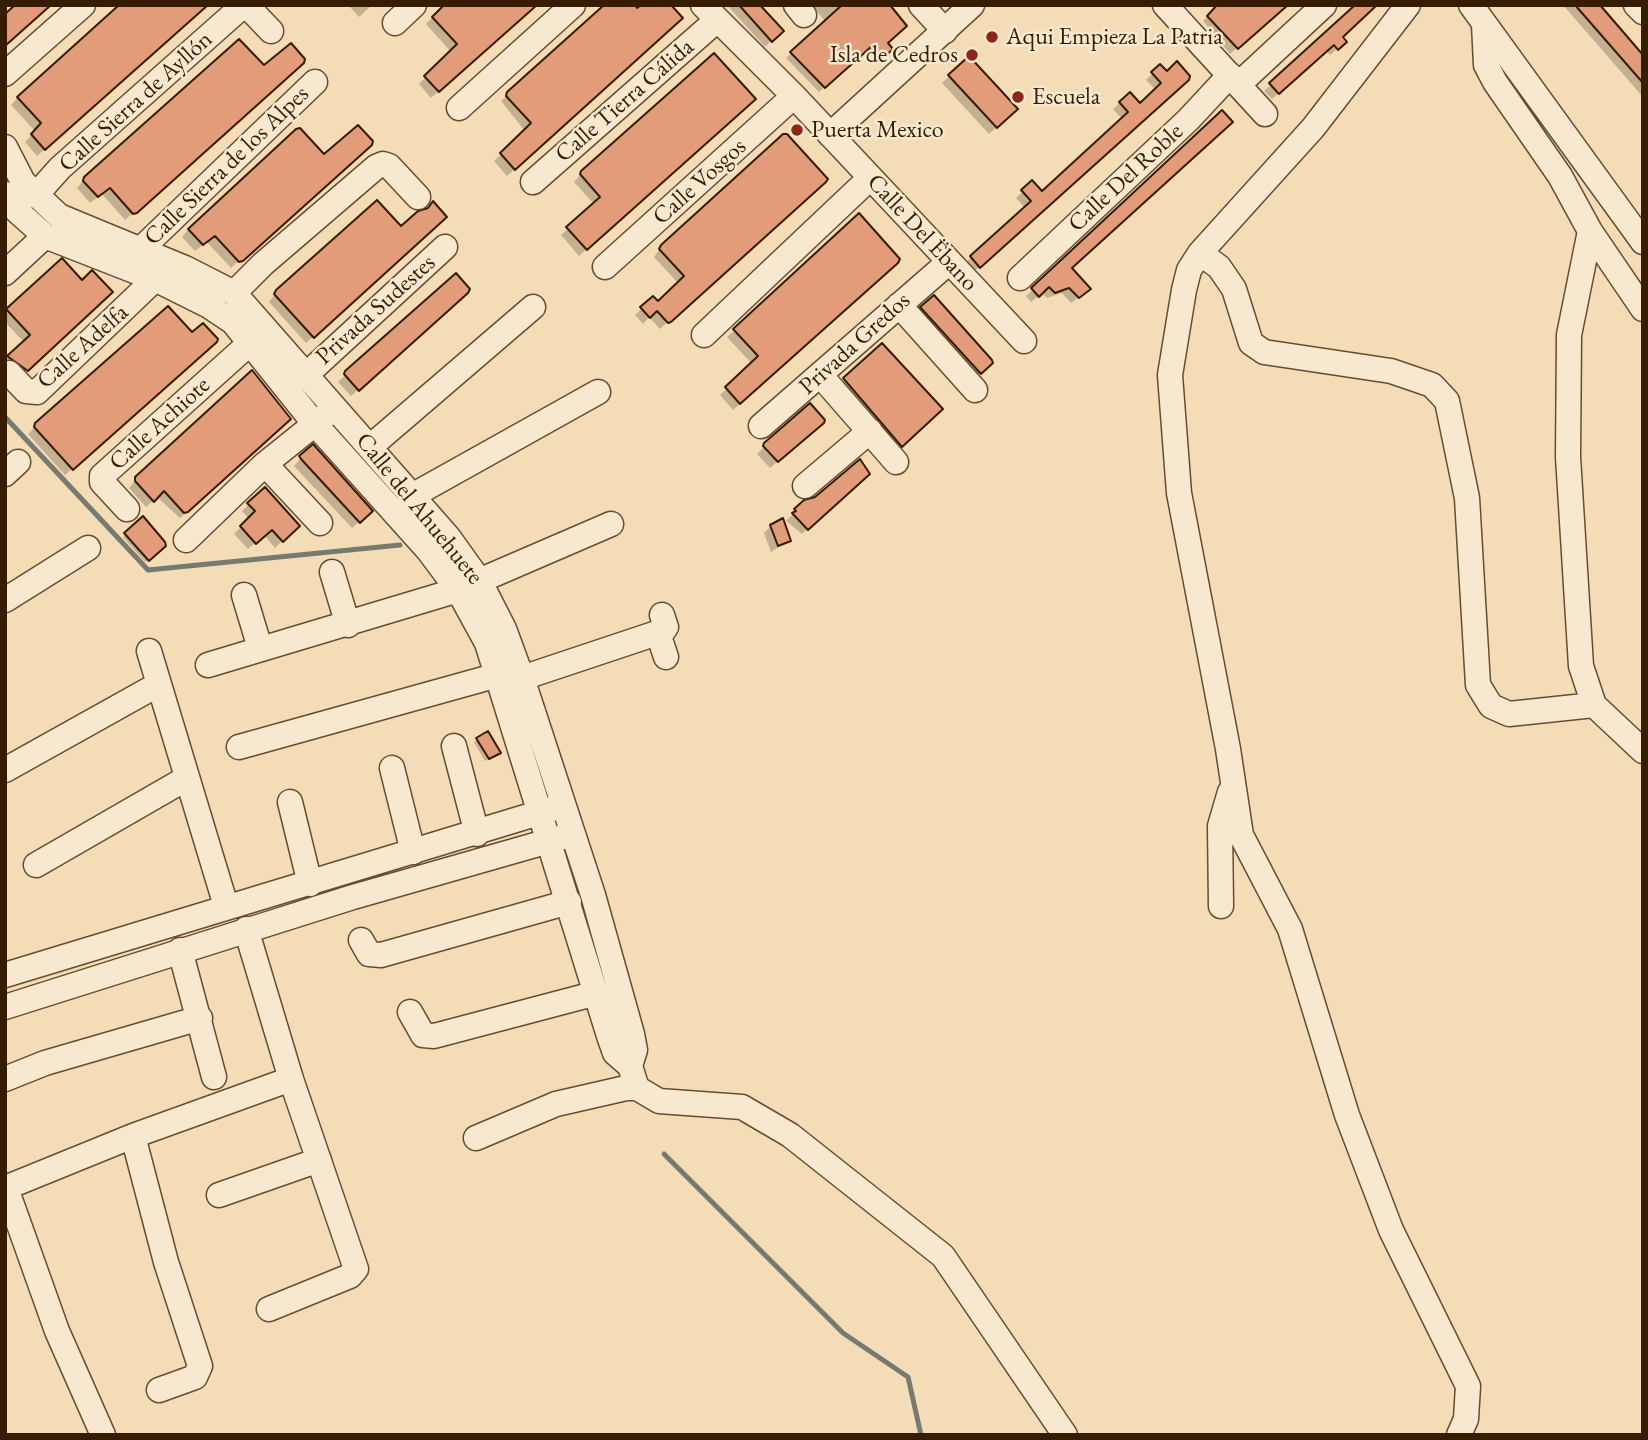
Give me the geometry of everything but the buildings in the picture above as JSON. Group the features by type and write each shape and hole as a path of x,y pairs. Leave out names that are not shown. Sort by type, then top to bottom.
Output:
{"street":[{"path":"5,74 83,5"},
{"path":"394,23 414,5"},
{"path":"459,108 573,5"},
{"path":"921,5 944,31"},
{"path":"830,135 972,5"},
{"name":"Calle Del Roble","path":"1020,278 1188,120 1324,5"},
{"path":"1408,5 1314,128 1200,253 1189,270 1170,375 1179,493 1228,750 1231,786 1241,835 1290,929 1347,1115 1391,1230 1468,1386 1466,1419 1459,1435"},
{"path":"1636,5 1643,12"},
{"name":"Calle Sierra de Ayllón","path":"35,196 60,168 237,11 246,8 251,10 271,31"},
{"path":"1178,10 1265,114"},
{"name":"Calle Del Ëbano","path":"710,13 794,96 1024,341"},
{"name":"Calle Tierra Cálida","path":"533,182 710,13"},
{"path":"1478,14 1486,65 1560,176 1590,231 1639,296"},
{"path":"1478,14 1643,242"},
{"name":"Calle Sierra de los Alpes","path":"138,251 315,82"},
{"name":"Calle Vosgos","path":"606,267 794,96"},
{"name":"Calle del Ahuehuete","path":"5,147 23,183 59,216 138,251 185,268 234,293 370,447 410,497 449,538 469,585 480,626 498,675 627,1013 635,1050 633,1077"},
{"path":"234,293 262,264 376,167 389,166 418,197"},
{"path":"704,335 870,178"},
{"name":"Calle del Ahuehuete","path":"5,194 17,211 45,236 155,279 209,306 233,322 314,423 393,509 469,585 504,629 522,678 551,810"},
{"path":"1590,231 1569,335 1568,457 1581,666 1594,705 1643,751"},
{"path":"5,273 45,236"},
{"name":"Privada Sudestes","path":"307,374 445,247"},
{"path":"1200,253 1219,268 1234,289 1251,343 1264,352 1391,371 1432,385 1447,401 1467,498 1478,685 1491,706 1509,714 1594,705"},
{"name":"Privada Gredos","path":"761,426 949,262"},
{"name":"Calle Adelfa","path":"9,373 26,391 37,392 155,279"},
{"path":"899,305 975,390"},
{"path":"370,447 533,307"},
{"name":"Calle Achiote","path":"127,509 102,482 102,476 250,343"},
{"path":"821,376 895,462"},
{"path":"410,497 598,392"},
{"path":"186,540 265,464 336,408"},
{"path":"805,486 870,431"},
{"path":"265,464 320,523"},
{"path":"208,665 348,625 469,585 611,524"},
{"path":"5,600 88,548"},
{"path":"332,572 348,625"},
{"path":"243,595 260,648"},
{"path":"522,678 660,624 666,657"},
{"path":"149,651 226,906"},
{"path":"239,747 498,675"},
{"path":"5,770 159,684"},
{"path":"454,746 477,834"},
{"path":"393,768 413,852"},
{"path":"36,865 187,778"},
{"path":"1221,906 1220,826 1231,786"},
{"path":"290,802 310,884"},
{"path":"7,1001 246,929 350,885 413,852 551,810"},
{"path":"5,975 226,906 310,884 350,885 560,838"},
{"name":"Calle del Ahuehuete","path":"560,838 569,902 615,1053 633,1077"},
{"path":"361,940 369,954 380,955 569,902"},
{"path":"246,929 354,1273 269,1309"},
{"path":"180,950 214,1077"},
{"path":"410,1012 423,1035 434,1036 597,993"},
{"path":"5,1079 45,1063 200,1018"},
{"path":"476,1138 556,1104 633,1077 659,1101 742,1107 790,1135 943,1256 1065,1435"},
{"path":"103,1435 57,1331 6,1188 132,1136 291,1079"},
{"path":"132,1136 166,1262 200,1366 195,1377 159,1390"},
{"path":"219,1195 319,1160"}],"waterway":[{"path":"5,417 148,570 400,545"},
{"path":"664,1154 843,1333 908,1377 921,1435"}],"place":[{"name":"Aqui Empieza La Patria","path":"992,37"},
{"name":"Isla de Cedros","path":"972,55"},
{"name":"Escuela","path":"1018,97"},
{"name":"Puerta Mexico","path":"797,130"}]}
